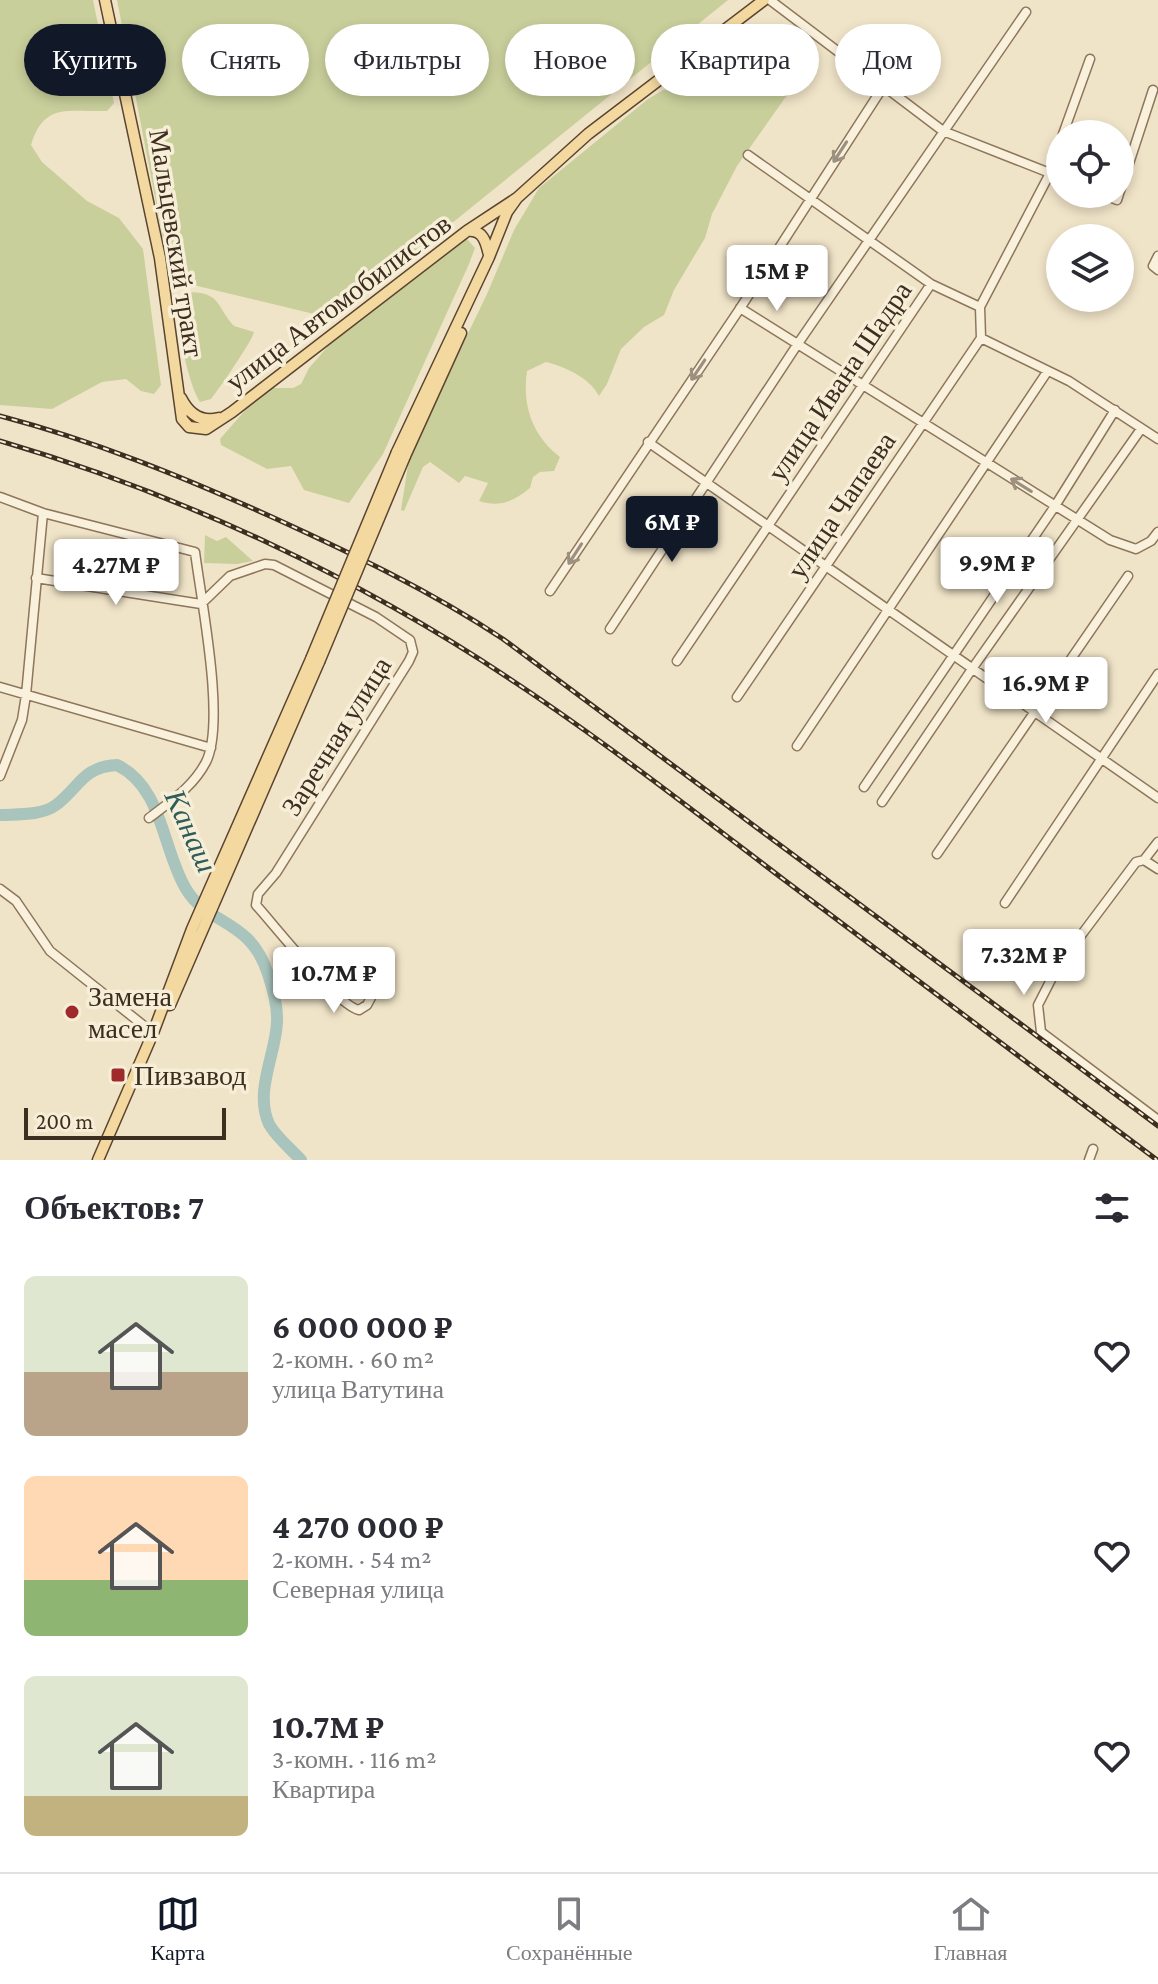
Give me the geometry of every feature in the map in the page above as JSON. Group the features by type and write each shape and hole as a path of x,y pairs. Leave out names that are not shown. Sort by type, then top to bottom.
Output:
{"main road":[{"name":"Мальцевский тракт","path":"105,0 160,258 175,381 182,407 204,426"},
{"name":"улица Автомобилистов","path":"489,257 507,212 517,198 588,134 764,0"},
{"path":"467,231 517,198"},
{"path":"401,454 495,258 517,198"},
{"name":"улица Автомобилистов","path":"204,426 232,412 467,231 477,231 482,235 489,257"},
{"path":"98,1160 401,454 489,257"}],"street":[{"path":"770,0 835,50"},
{"path":"610,629 797,345 1026,12"},
{"path":"1068,120 1090,59"},
{"path":"1134,149 1153,90"},
{"path":"550,591 740,308 877,96"},
{"path":"895,96 943,131 1046,171"},
{"path":"748,155 931,284 980,307"},
{"path":"1046,178 980,307 981,338 1069,381 1158,439"},
{"path":"1158,256 1153,266 1158,270"},
{"name":"улица Ивана Шадра","path":"677,661 931,284"},
{"path":"740,308 1076,519 1128,548 1144,547 1158,532"},
{"name":"улица Чапаева","path":"737,697 981,338"},
{"path":"797,746 1047,372"},
{"path":"864,787 1055,506 1115,410"},
{"path":"882,802 1141,429"},
{"path":"648,442 1158,798"},
{"path":"0,497 43,513 195,552 212,691 211,748 196,778 149,818"},
{"path":"0,776 22,720 43,513"},
{"name":"Заречная улица","path":"201,604 230,576 265,564 274,565 403,632 413,645 409,661 317,809 276,873 258,894 256,905 302,955 315,975 329,985"},
{"path":"937,854 1128,576"},
{"path":"36,578 201,604"},
{"path":"1005,903 1158,674"},
{"path":"0,687 211,748"},
{"path":"1158,842 1144,860 1136,862 1058,966 1038,1005 1041,1032 1158,1120"},
{"path":"1144,860 1158,869"},
{"path":"0,889 16,901 50,951 153,1033"},
{"path":"345,972 372,983 375,990 367,1005 359,1010 350,1008 329,985 345,972"},
{"path":"1089,1160 1093,1149"}],"green space":[{"path":"0,0 93,0 98,24 24,24 24,96 113,96 114,103 107,111 69,111 50,116 36,131 31,145 42,162 87,201 119,218 143,249 161,385 154,394 141,391 126,379 102,382 52,409 0,405"},
{"path":"117,0 728,0 698,24 651,24 651,62 635,75 635,24 505,24 505,96 609,96 358,299 314,314 189,284 168,265 135,96 166,96 166,24 122,24"},
{"path":"653,96 787,96 737,166 712,214 705,238 674,290 664,315 644,327 621,349 599,396 583,378 553,364 546,362 527,371 526,396 531,418 542,439 560,457 554,471 540,472 533,477 530,488 524,493 512,500 494,504 479,501 488,483 465,476 459,483 430,462 423,467 404,511 401,510 409,459 417,439 487,294 514,230 539,188"},
{"path":"467,239 475,248 469,264 383,454 349,503 304,490 291,466 267,469 221,445 220,439 248,407 273,388 293,388 301,384 309,368 331,343 461,240"},
{"path":"186,292 212,297 234,326 254,332 211,399 200,402 182,346 180,313"},
{"path":"205,535 217,541 226,537 253,561 204,563"}],"waterway":[{"name":"Канаш","path":"0,815 29,814 50,809 82,779 105,767 117,765 144,788 153,803 186,889 206,910 251,942 268,974 277,1022 265,1086 265,1111 272,1129 301,1160"}],"railway":[{"path":"0,416 104,448 239,502 390,574 475,621 1158,1126"},
{"path":"0,441 135,486 267,542 395,608 456,645 618,754 1157,1160"}],"place":[{"name":"Замена масел","path":"72,1012"},
{"name":"Пивзавод","path":"118,1075"}]}
